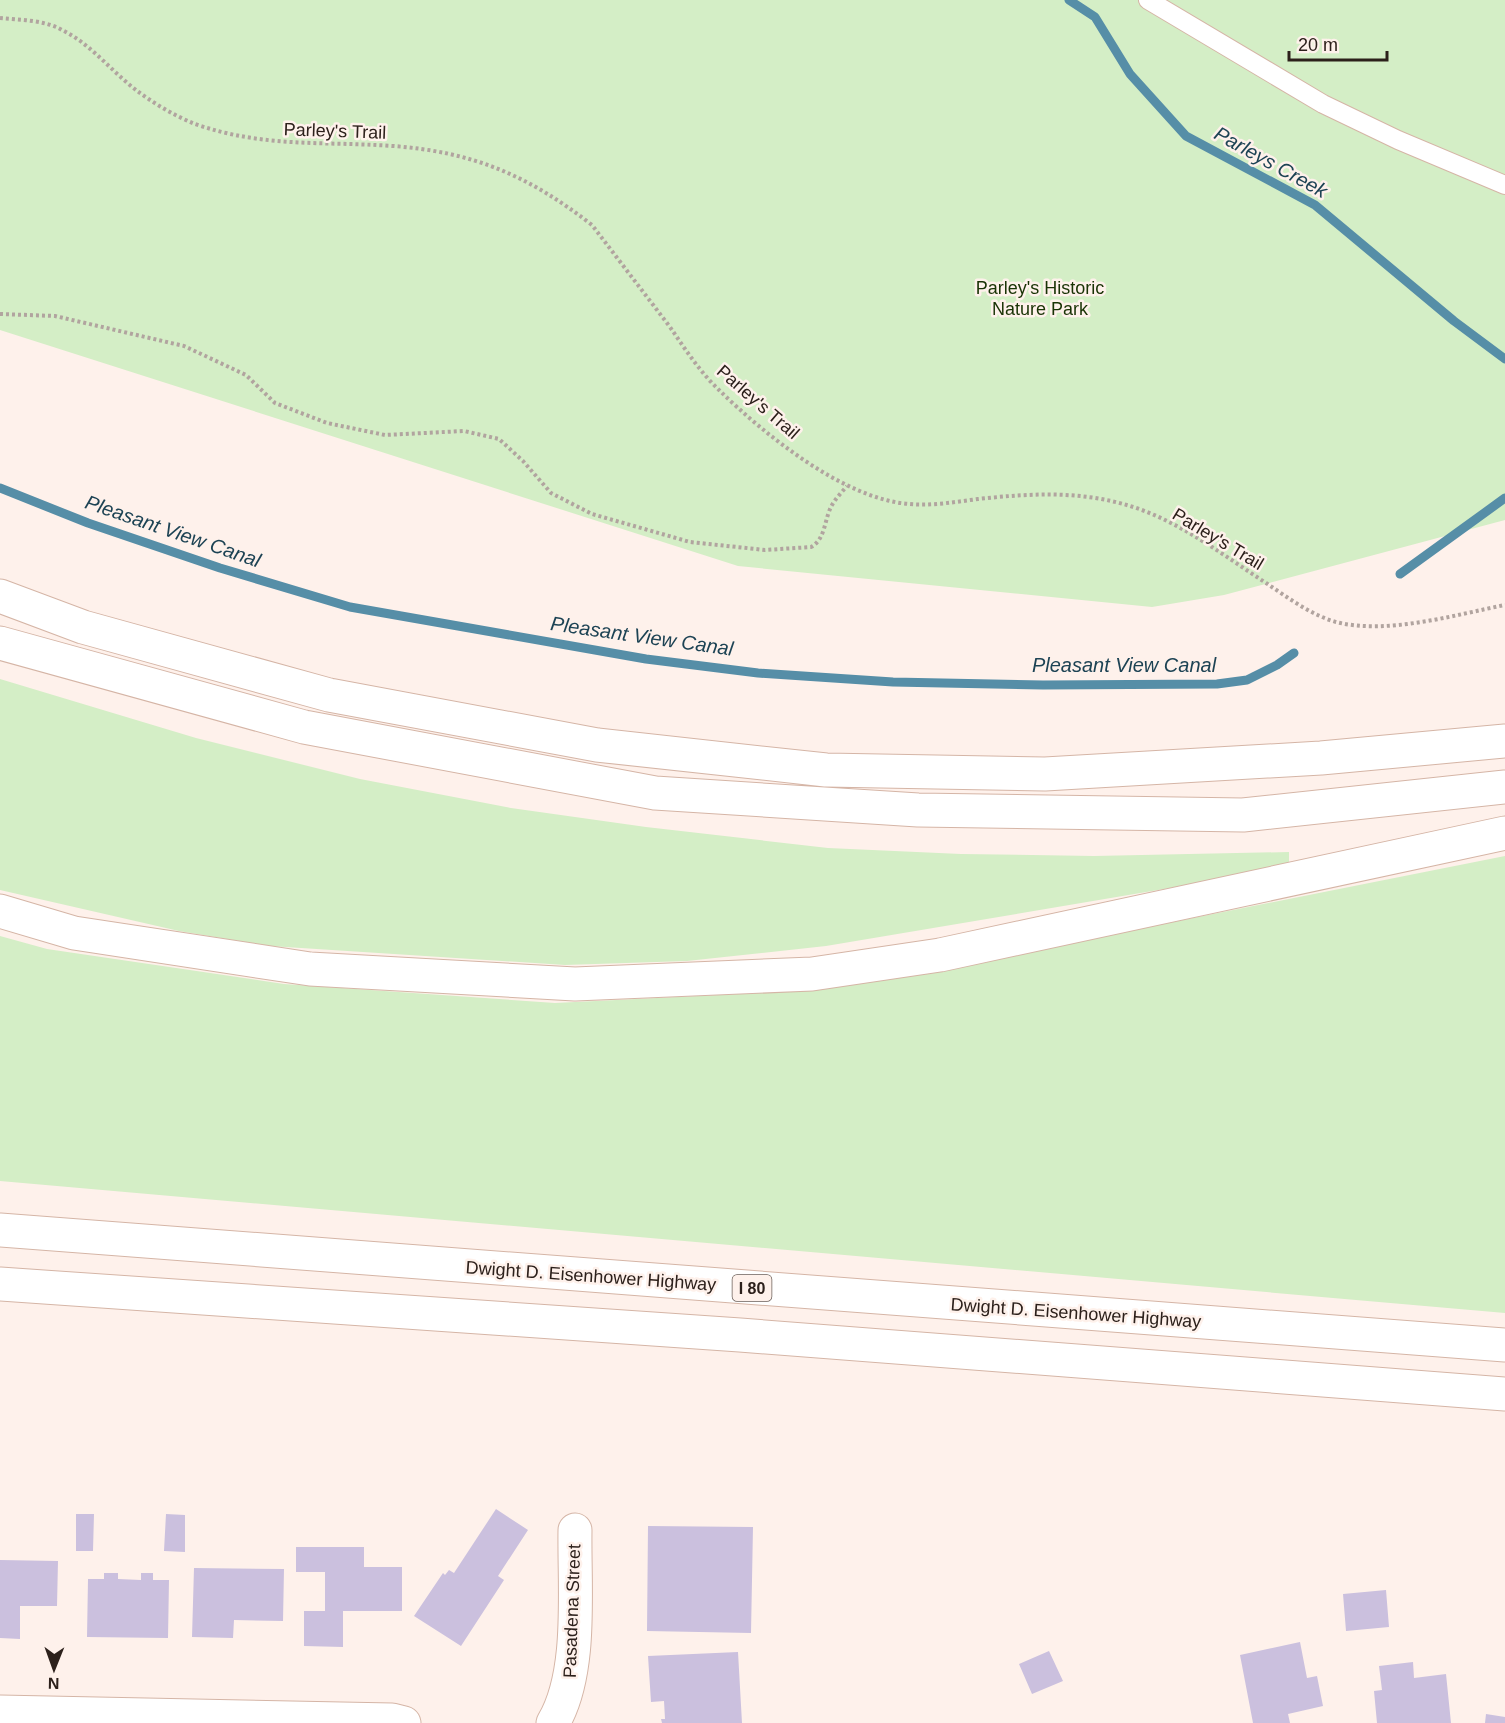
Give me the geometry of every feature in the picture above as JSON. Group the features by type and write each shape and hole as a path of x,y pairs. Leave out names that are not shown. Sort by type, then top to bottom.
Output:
{"main road":[{"path":"0,596 83,627 329,694 597,745 826,770 1045,774 1321,758 1505,741"},
{"path":"0,643 304,727 655,793 918,810 1243,815 1505,787"},
{"path":"0,911 74,933 310,969 575,984 812,974 940,955 1505,833"},
{"name":"Dwight D. Eisenhower Highway","path":"0,1230 1505,1345"},
{"path":"0,1284 740,1335 1505,1394"},
{"name":"Pasadena Street","path":"553,1723 565,1701 572,1662 575,1530"},
{"path":"0,1712 392,1720 404,1723"}],"lane":[{"path":"1148,0 1323,104 1398,140 1505,185"}],"path":[{"name":"Parley's Trail","path":"0,18 61,29 80,41 136,90 192,122 227,134 272,143 393,146 444,152 491,164 529,182 566,205 592,225 719,390 788,447 848,486 880,499 908,504 936,504 1048,493 1097,497 1141,510 1189,532 1293,602 1335,622 1371,626 1418,623 1505,605"},
{"path":"0,314 55,316 184,346 246,375 275,403 327,423 385,435 464,431 499,439 523,461 551,493 592,514 690,542 765,550 803,550 817,544 823,534 832,504 848,486"}],"green space":[{"name":"Parley's Historic Nature Park","path":"0,0 1505,0 1505,520 1224,595 1152,607 738,566 0,330"},
{"path":"0,679 196,738 360,779 511,808 646,827 828,848 961,854 1094,856 1289,852 1289,868 826,946 687,961 565,965 270,946 179,931 0,890"},
{"path":"1505,856 1505,1313 0,1181 0,936 47,949 284,984 555,1003 798,991 927,971"}],"building":[{"path":"496,1509 528,1530 498,1576 504,1580 461,1646 414,1616 443,1573 445,1575 449,1570 454,1573"},
{"path":"76,1514 94,1514 93,1551 76,1551"},
{"path":"166,1514 185,1515 185,1552 164,1551"},
{"path":"648,1526 753,1527 751,1633 647,1631"},
{"path":"296,1547 364,1547 364,1567 402,1567 402,1611 343,1611 343,1647 304,1646 304,1611 325,1611 325,1572 296,1572"},
{"path":"0,1560 58,1561 57,1606 20,1606 20,1639 0,1638"},
{"path":"194,1568 284,1569 283,1621 234,1620 233,1638 192,1637"},
{"path":"104,1573 118,1573 118,1579 141,1580 141,1573 153,1573 153,1580 169,1580 168,1638 87,1637 88,1579 104,1579"},
{"path":"1386,1590 1389,1627 1346,1631 1343,1594"},
{"path":"1300,1642 1307,1678 1317,1676 1323,1706 1288,1714 1290,1723 1253,1723 1240,1655"},
{"path":"1049,1651 1063,1681 1032,1694 1019,1664"},
{"path":"738,1652 742,1723 662,1723 661,1719 665,1719 664,1701 651,1702 648,1656"},
{"path":"1413,1662 1414,1678 1446,1674 1451,1723 1377,1723 1374,1691 1382,1690 1379,1666"},
{"path":"1486,1714 1505,1717 1505,1723 1485,1723"}],"waterway":[{"name":"Parleys Creek","path":"1069,0 1095,17 1130,74 1186,136 1315,205 1454,321 1505,359"},
{"name":"Pleasant View Canal","path":"0,488 88,523 220,568 350,607 646,659 758,673 893,682 1043,685 1217,684 1247,680 1277,665 1294,653"},
{"name":"Pleasant View Canal","path":"1400,574 1505,498"}]}
